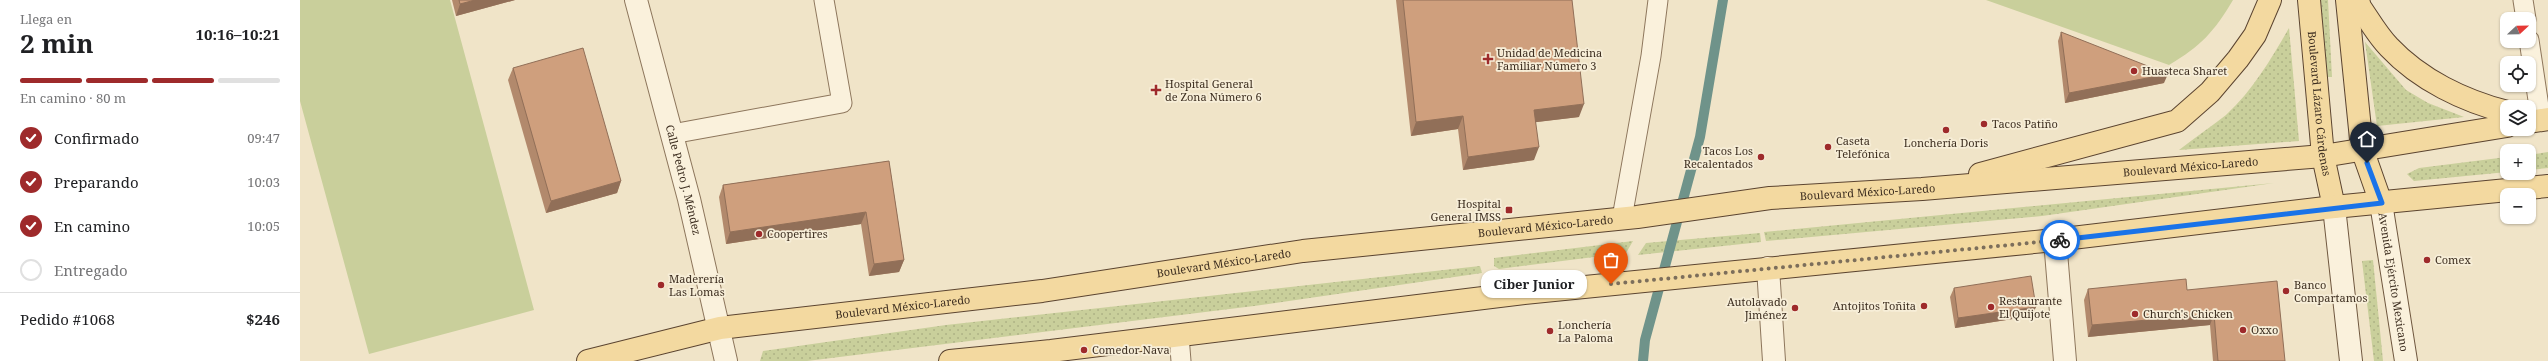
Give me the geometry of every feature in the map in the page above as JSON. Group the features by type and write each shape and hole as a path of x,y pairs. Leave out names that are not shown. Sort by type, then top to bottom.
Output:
{"main road":[{"path":"1922,189 2177,121 2210,92 2238,59 2255,35 2270,0"},
{"name":"Boulevard Lázaro Cárdenas","path":"2309,0 2323,156 2334,207"},
{"path":"2347,0 2362,149 2382,203"},
{"path":"2358,0 2360,7 2389,47 2424,76 2456,94 2480,105 2500,110"},
{"name":"Boulevard México-Laredo","path":"588,361 720,328 1042,291 1303,252 1630,217 1770,198 1922,189 2323,156 2500,127"},
{"path":"950,361 1180,336 1552,290 2055,240 2334,207 2548,186"}],"street":[{"name":"Calle Pedro J. Méndez","path":"636,0 672,134 720,328 726,361"},
{"name":"Avenida Ejército Mexicano","path":"2382,203 2406,361"},
{"path":"2334,207 2351,361"},
{"path":"2055,240 2065,361"},
{"path":"1768,268 1774,361"}],"lane":[{"path":"672,134 842,103 824,0"},
{"path":"1630,217 1658,0"},
{"path":"2523,0 2525,12"},
{"path":"2530,48 2537,120"},
{"path":"1180,336 1181,361"}],"green space":[{"path":"300,0 450,0 534,310 369,354 300,101"},
{"path":"1986,0 2233,0 2213,30 2198,45 2169,65"},
{"path":"2321,0 2328,0 2332,77 2324,77"},
{"path":"2289,28 2299,141 2179,150 2226,115 2236,105 2261,74"},
{"path":"2365,42 2406,90 2428,103 2464,117 2377,126"},
{"path":"2548,152 2548,168 2536,169 2536,154"},
{"path":"2500,158 2500,173 2414,181 2407,174 2419,168"},
{"path":"2274,183 2042,216 1766,241 1764,232"},
{"path":"1760,233 1761,242 1638,255 1646,243"},
{"path":"1633,241 1626,253 1499,269 1494,266 1494,258"},
{"path":"2373,260 2383,361 2374,361 2362,261"},
{"path":"1480,266 1482,273 1254,306 807,361 760,361 763,351 946,325"}],"building":[{"path":"459,0 475,0 460,4"},
{"name":"Unidad de Medicina Familiar Número 3","path":"1403,0 1572,0 1584,104 1534,110 1539,147 1468,157 1463,116 1416,122"},
{"path":"2061,32 2168,74 2069,93"},
{"path":"583,48 621,181 551,201 513,68"},
{"name":"Coopertires","path":"889,161 904,260 874,264 866,212 730,232 723,185"},
{"name":"Restaurante El Quijote","path":"2031,276 2036,307 1958,318 1954,288"},
{"path":"2186,279 2187,290 2277,281 2285,361 2218,361 2214,314 2092,325 2088,289"}],"waterway":[{"path":"1643,361 1645,340 1700,137 1723,0"}],"way so far":[{"path":"1611,284 2060,240"}],"place":[{"name":"Unidad de Medicina Familiar Número 3","path":"1488,59"},
{"name":"Huasteca Sharet","path":"2134,71"},
{"name":"Hospital General de Zona Número 6","path":"1156,90"},
{"name":"Tacos Patiño","path":"1984,124"},
{"name":"Lonchería Doris","path":"1946,130"},
{"name":"Caseta Telefónica","path":"1828,147"},
{"name":"Tacos Los Recalentados","path":"1761,157"},
{"name":"Hospital General IMSS","path":"1509,210"},
{"name":"Coopertires","path":"759,234"},
{"name":"Comex","path":"2427,260"},
{"name":"Ciber Junior","path":"1611,284"},
{"name":"Maderería Las Lomas","path":"661,285"},
{"name":"Banco Compartamos","path":"2286,291"},
{"name":"Antojitos Toñita","path":"1924,306"},
{"name":"Restaurante El Quijote","path":"1991,307"},
{"name":"Autolavado Jiménez","path":"1795,308"},
{"name":"Church's Chicken","path":"2135,314"},
{"name":"Oxxo","path":"2243,330"},
{"name":"Lonchería La Paloma","path":"1550,331"},
{"name":"Comedor Nava","path":"1084,350"}],"route":[{"path":"2060,240 2334,207 2382,203 2367,163"}]}
